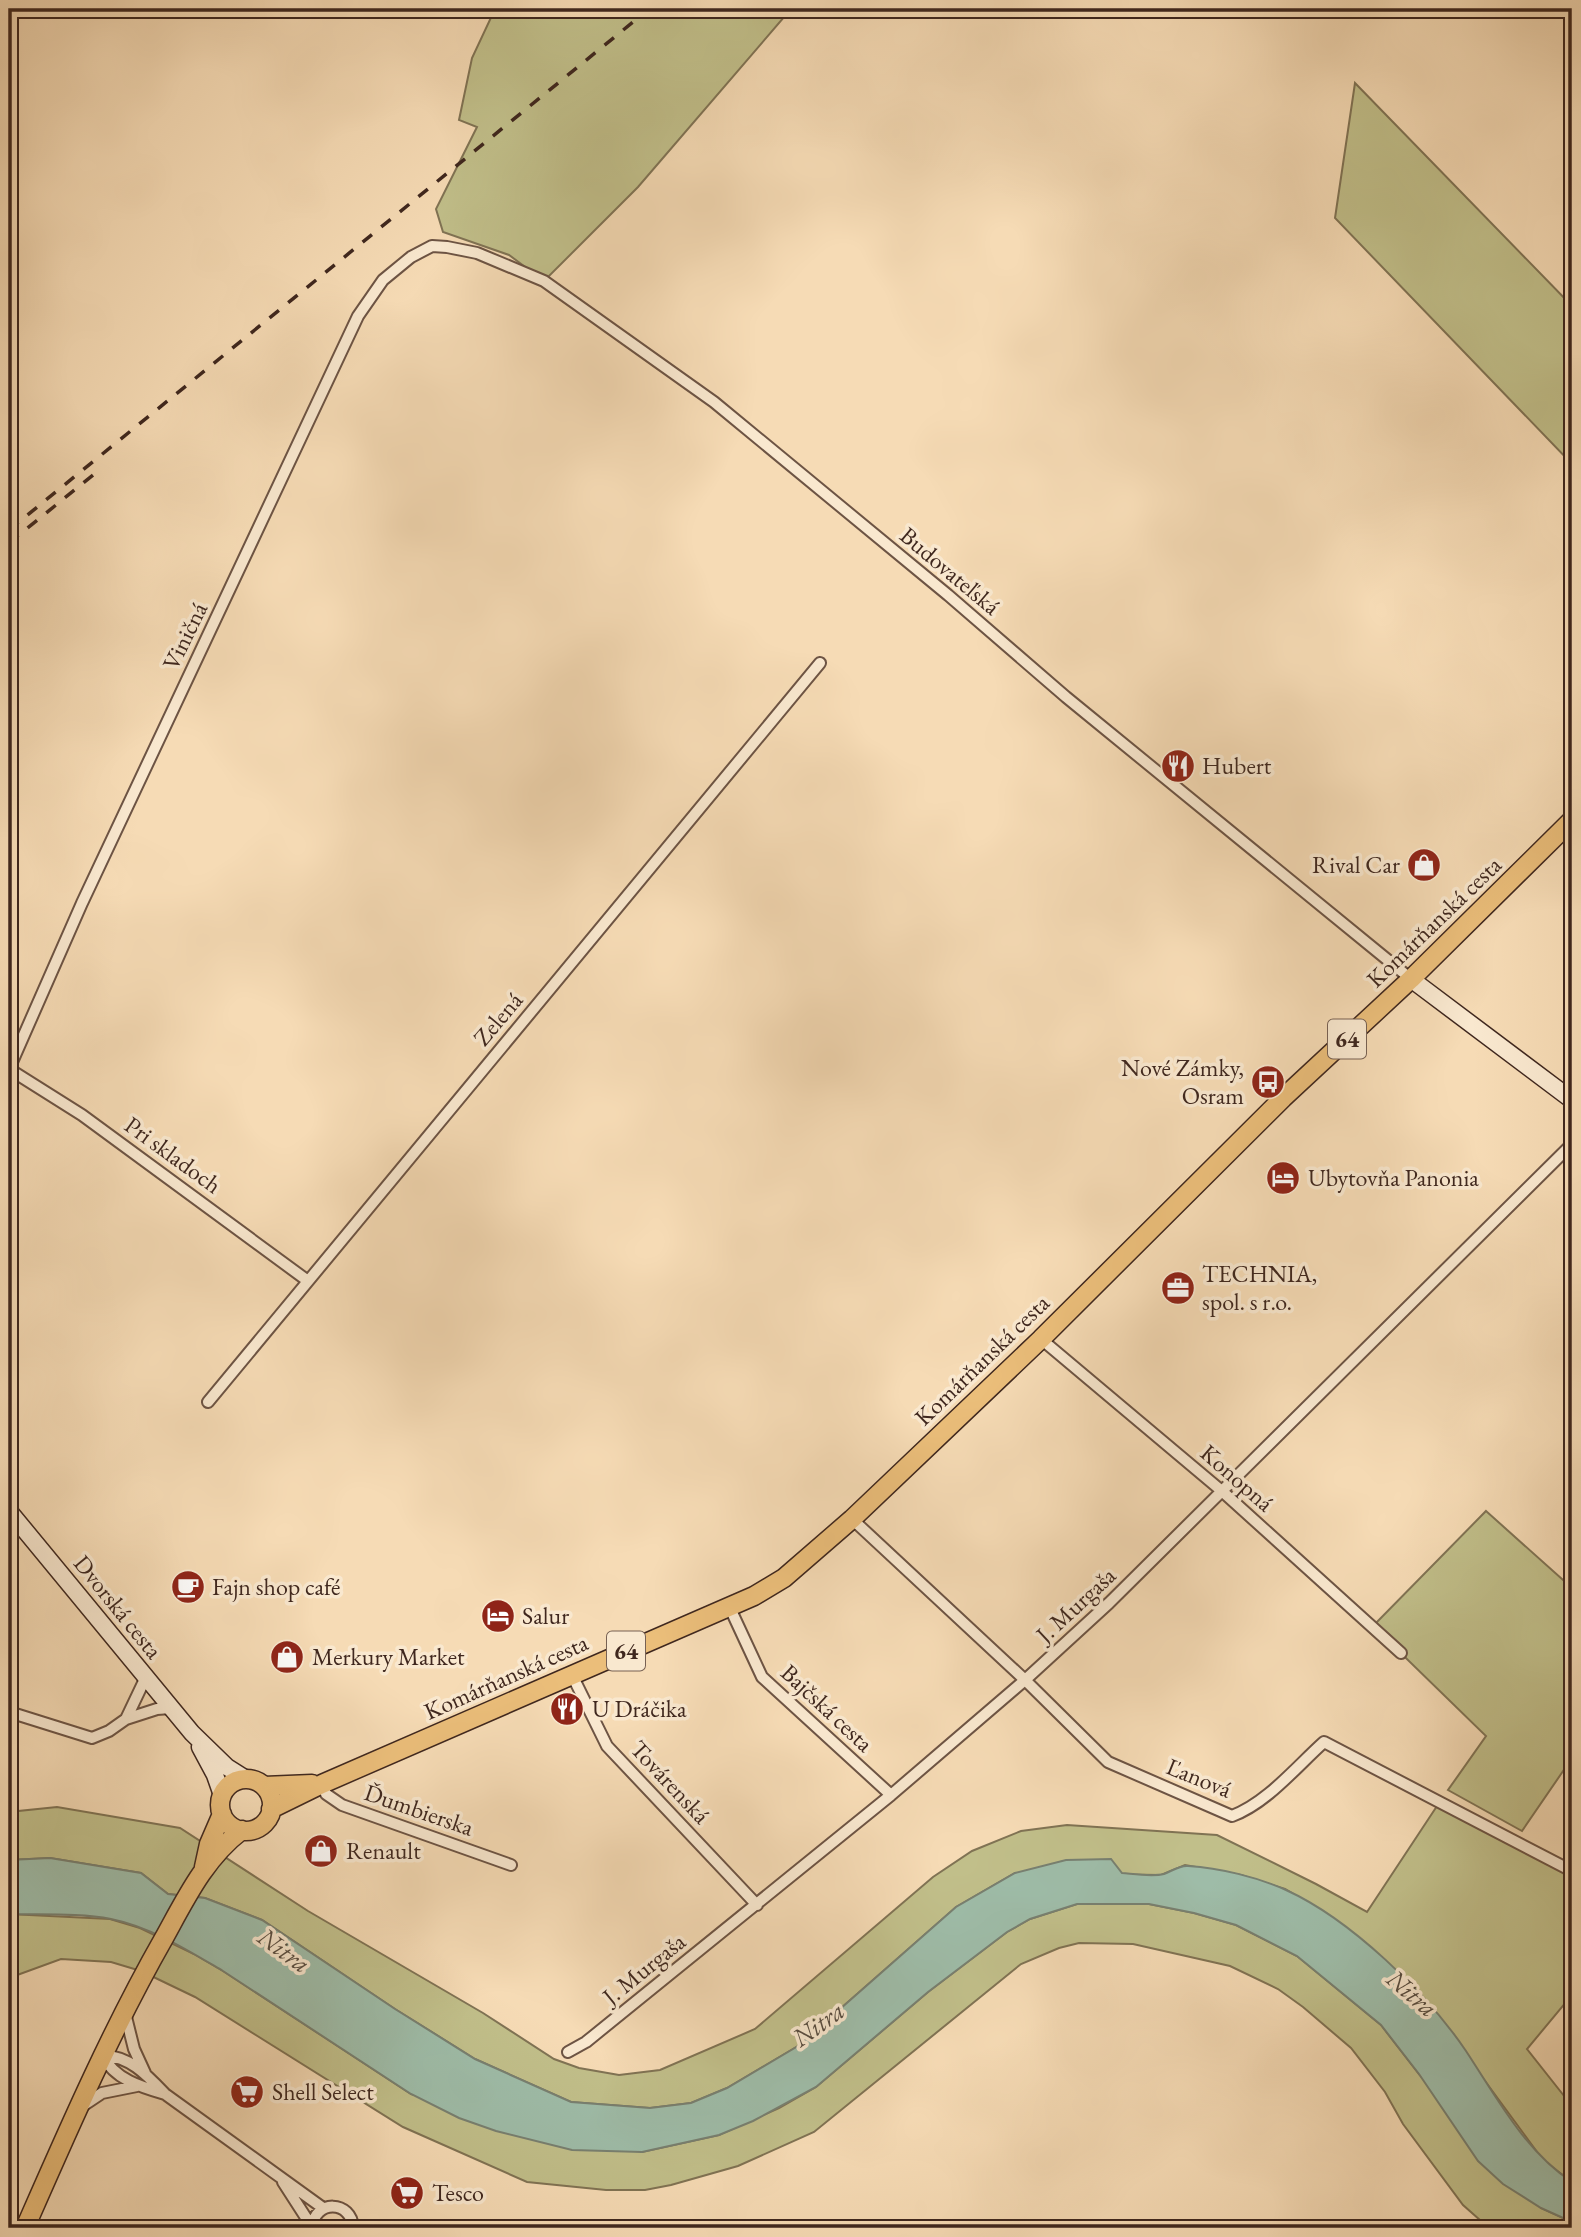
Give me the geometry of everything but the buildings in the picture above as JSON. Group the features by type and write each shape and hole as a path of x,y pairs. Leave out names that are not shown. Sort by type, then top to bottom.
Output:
{"main road":[{"name":"Komárňanská cesta","path":"271,1809 322,1784 754,1595 784,1578 852,1519 1041,1339 1283,1098 1411,979 1572,820"},
{"name":"64","path":"246,1779 264,1786"},
{"path":"222,1795 232,1783 246,1779"},
{"name":"Komárňanská cesta","path":"264,1786 322,1784"},
{"path":"264,1786 271,1799 271,1809"},
{"name":"64","path":"203,1869 209,1844 222,1814 222,1795"},
{"name":"64","path":"25,2228 76,2111 125,2010 203,1869 242,1830 253,1830 261,1825 268,1818 271,1809"},
{"path":"222,1814 230,1825 242,1830"}],"street":[{"name":"Budovateľská","path":"432,246 477,253 544,281 715,402 948,595 1059,691 1411,979"},
{"name":"Viničná","path":"9,1069 87,891 358,316 383,280 411,257 432,246"},
{"name":"Zelená","path":"208,1402 820,663"},
{"path":"1411,979 1572,1100"},
{"name":"Pri skladoch","path":"9,1069 82,1115 308,1281"},
{"name":"J. Murgaša","path":"569,2052 586,2042 891,1795 1109,1604 1572,1144"},
{"name":"Konopná","path":"1041,1339 1223,1492 1401,1653"},
{"name":"Dvorská cesta","path":"9,1511 192,1733 227,1767 246,1779"},
{"name":"Ľanová","path":"852,1519 1025,1680 1108,1762 1232,1816 1258,1802 1324,1742 1572,1871"},
{"name":"Bajčská cesta","path":"729,1606 762,1677 891,1795"},
{"name":"Továrenská","path":"572,1675 607,1746 757,1905"},
{"path":"126,1719 146,1677"},
{"path":"9,1712 92,1738 109,1731 126,1719 157,1709 171,1708"},
{"name":"Dvorská cesta","path":"192,1733 215,1775 222,1795"},
{"name":"Ďumbierska","path":"322,1784 326,1794 342,1805 511,1865"},
{"path":"125,2010 134,2049 145,2073"},
{"path":"165,2094 137,2086 108,2067 103,2056 116,2055 145,2073 165,2094 323,2208"},
{"path":"76,2111 102,2093 137,2086"},
{"path":"281,2180 312,2227"},
{"path":"312,2227 315,2216 323,2208 334,2206 346,2211 356,2226"}],"shaded area":[{"path":"495,9 791,9 638,187 544,281 509,255 443,232 436,209 477,127 459,120 472,58"},
{"path":"1355,83 1572,306 1572,464 1335,218"},
{"path":"1486,1511 1572,1588 1572,1758 1522,1831 1448,1790 1486,1736 1373,1626"},
{"path":"1439,1803 1572,1875 1572,1995 1527,2049 1572,2106 1572,2182 1543,2160 1424,1998 1370,1948 1319,1909 1285,1889 1241,1875 1185,1865 1161,1875 1015,1873 956,1907 798,2046 727,2088 691,2103 650,2108 571,2102 475,2059 262,1920 205,1898 168,1894 141,1873 50,1858 9,1860 9,1812 57,1807 180,1828 308,1911 483,2013 554,2059 579,2068 619,2075 660,2070 755,2029 933,1877 972,1851 1021,1831 1067,1825 1217,1835 1367,1912"},
{"path":"1077,1904 1149,1904 1194,1913 1236,1925 1297,1956 1381,2025 1419,2074 1541,2208 1572,2222 1572,2228 1489,2228 1463,2205 1403,2124 1385,2092 1351,2048 1303,2007 1278,1989 1230,1966 1133,1944 1079,1943 1059,1948 1021,1964 814,2132 738,2166 645,2190 606,2190 527,2182 403,2127 195,1997 141,1971 111,1962 61,1959 9,1978 9,1914 110,1919 140,1928 194,1954 411,2094 642,2152 719,2135 779,2108 816,2087 928,1992 1007,1932 1030,1919"}],"water":[{"name":"Nitra","path":"50,1858 141,1873 168,1894 205,1898 262,1920 475,2059 571,2102 650,2108 691,2103 727,2088 798,2046 956,1907 1015,1873 1066,1860 1111,1859 1122,1873 1159,1875 1185,1866 1238,1874 1275,1885 1311,1903 1361,1938 1409,1982 1450,2029 1526,2139 1540,2155 1572,2182 1572,2222 1541,2208 1503,2184 1478,2161 1419,2074 1381,2025 1297,1956 1236,1925 1194,1913 1149,1904 1077,1904 1030,1919 1007,1932 928,1992 816,2087 753,2121 719,2135 642,2152 572,2150 496,2131 459,2118 411,2094 223,1971 155,1934 126,1923 99,1917 9,1914 9,1860"}],"railway":[{"path":"9,530 649,9"},
{"path":"9,543 93,475"}],"place":[{"name":"Hubert","path":"1178,766"},
{"name":"Rival Car","path":"1424,865"},
{"name":"Nové Zámky, Osram","path":"1268,1082"},
{"name":"Ubytovňa Panonia","path":"1283,1178"},
{"name":"TECHNIA, spol. s r.o.","path":"1178,1288"},
{"name":"Fajn shop café","path":"188,1587"},
{"name":"Salur","path":"498,1616"},
{"name":"Merkury Market","path":"287,1657"},
{"name":"U Dráčika","path":"567,1709"},
{"name":"Renault","path":"321,1851"},
{"name":"Shell Select","path":"247,2092"},
{"name":"Tesco","path":"407,2193"}]}
